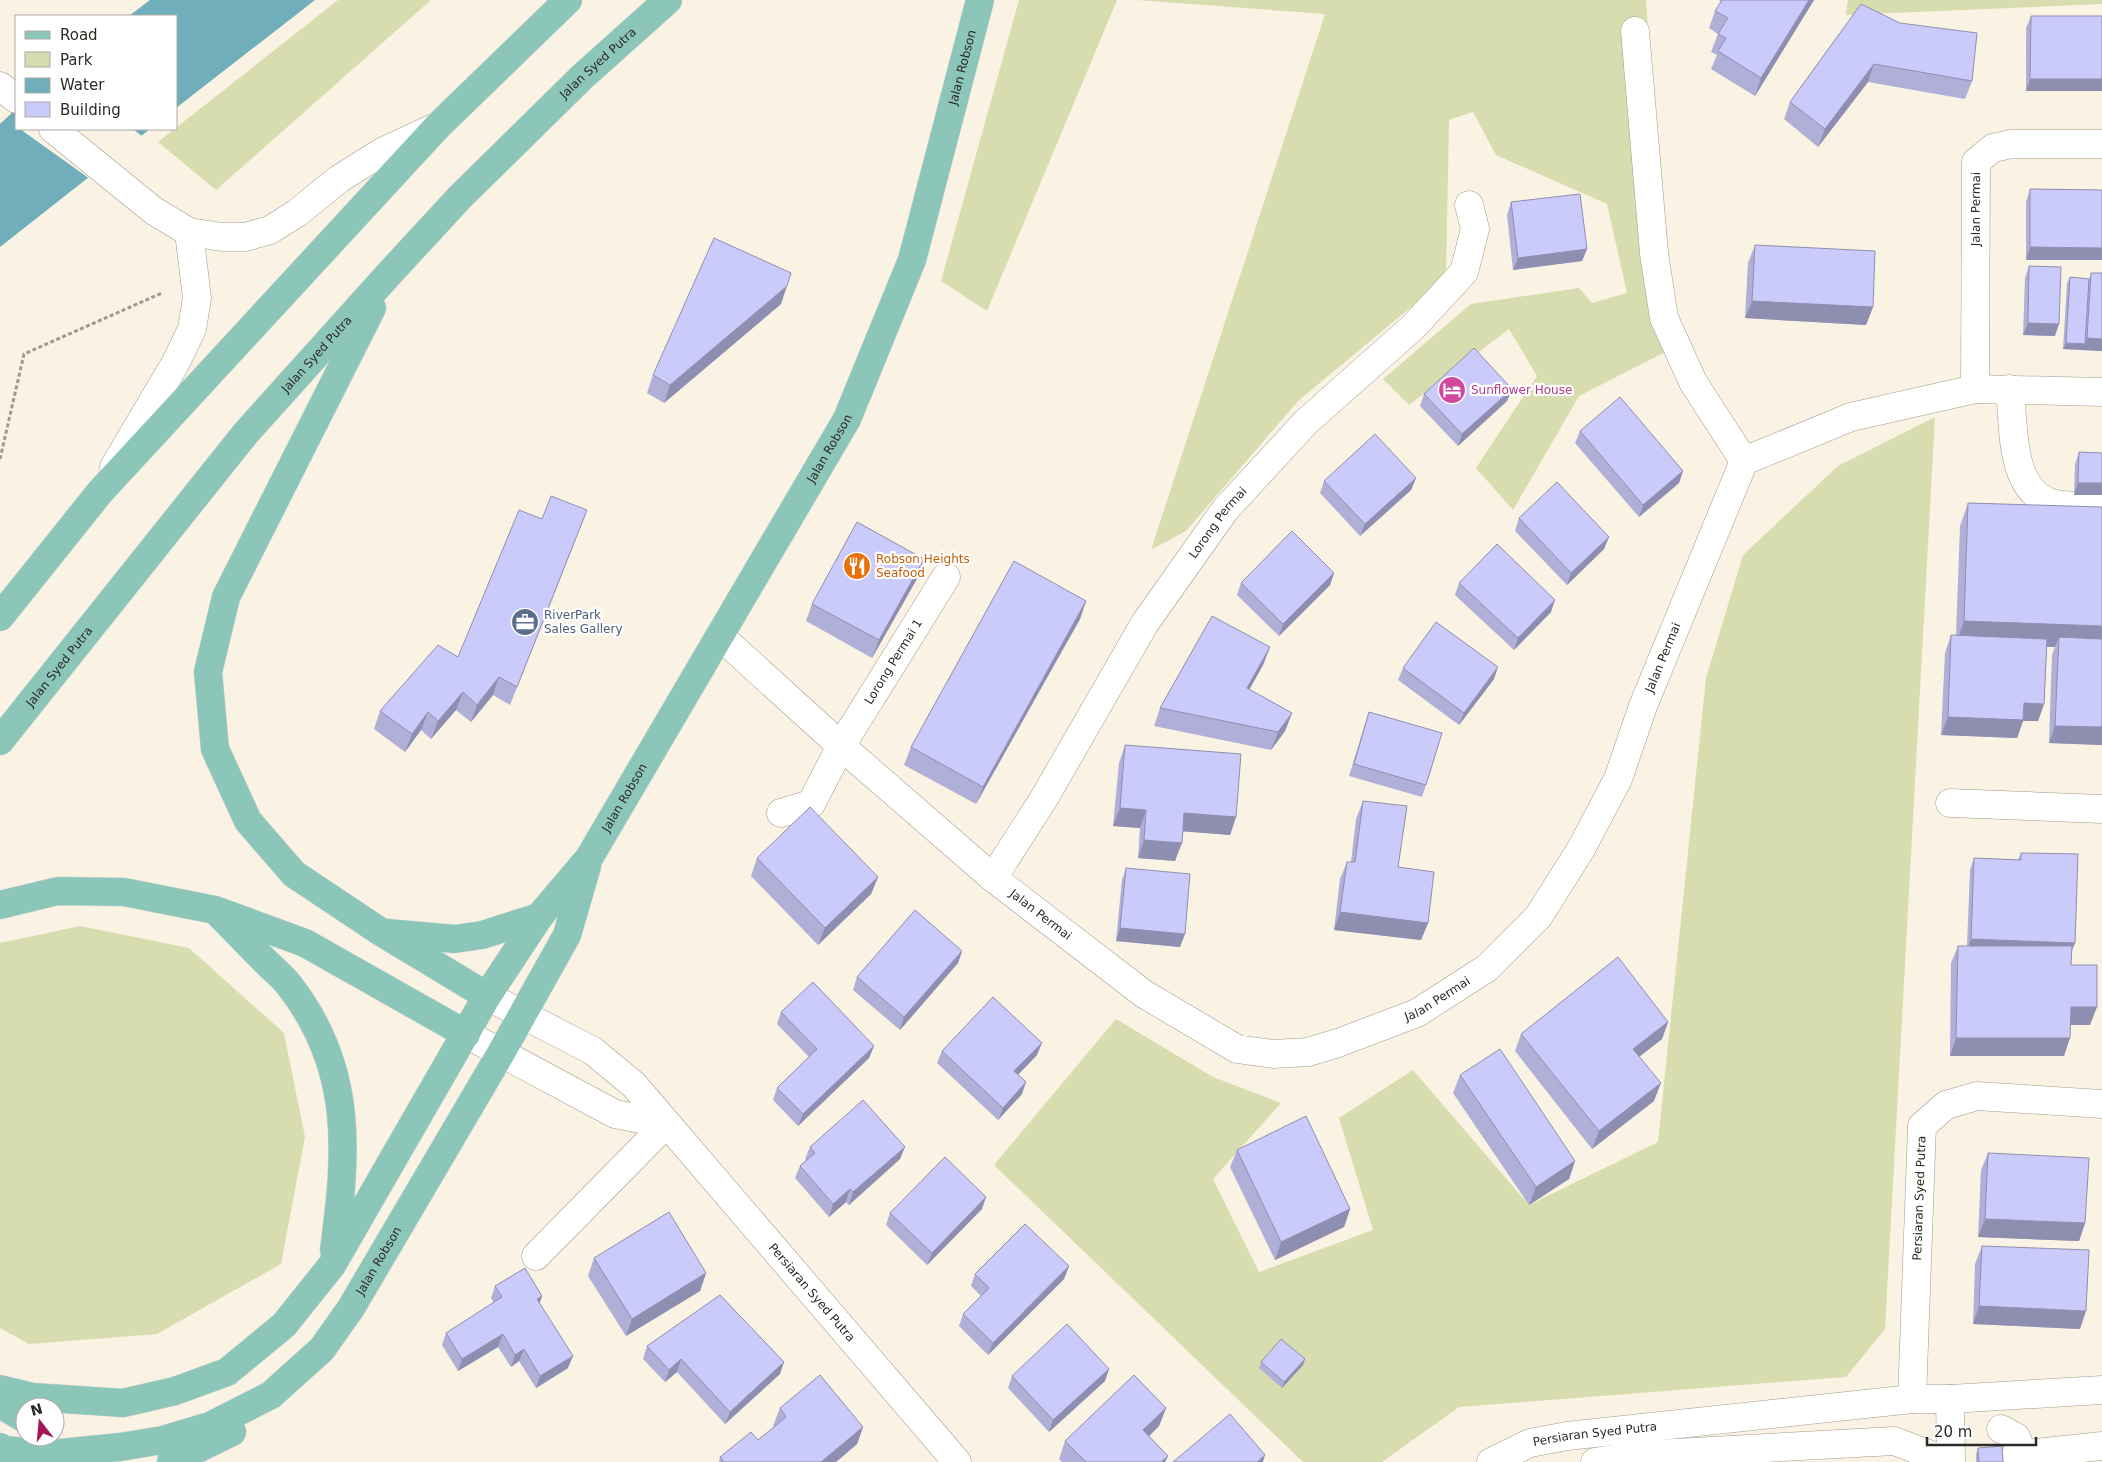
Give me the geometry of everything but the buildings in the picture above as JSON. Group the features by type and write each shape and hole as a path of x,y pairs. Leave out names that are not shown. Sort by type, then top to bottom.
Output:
{"main road":[{"path":"0,617 100,492 438,126 568,0"},
{"name":"Jalan Syed Putra","path":"0,741 245,434 388,275 460,196 561,97 668,0"},
{"name":"Jalan Robson","path":"0,1390 33,1397 123,1403 175,1391 227,1372 284,1325 332,1264 487,996 539,917 589,858 847,419 912,260 980,0"},
{"path":"388,275 226,597 208,672 215,749 248,821 294,874 381,932 487,996"},
{"name":"Jalan Robson","path":"2,1453 120,1448 163,1440 210,1426 271,1395 322,1348 351,1308 501,1053 567,935 589,858"},
{"path":"0,905 58,890 124,892 215,910 305,943 466,1034"},
{"path":"215,910 289,985 318,1030 338,1087 343,1132 342,1189 332,1264"},
{"path":"381,932 455,939 482,935 539,917"},
{"path":"171,1462 233,1431 271,1395"},
{"path":"65,1416 123,1403"},
{"path":"0,1404 15,1413"},
{"path":"2,1453 15,1440"}],"street":[{"path":"1635,31 1654,253 1664,318 1693,382 1744,461 1851,417 1975,389 2102,392"},
{"path":"0,86 15,98"},
{"path":"54,130 154,211 189,232 245,237 270,230 297,213 339,179 382,152 438,126"},
{"name":"Jalan Permai","path":"1975,389 1976,162 1993,148 2012,144 2102,144"},
{"name":"Lorong Permai","path":"993,878 1043,800 1145,623 1225,510 1306,422 1413,327 1464,272 1475,229 1470,205"},
{"path":"100,492 176,364 192,329 197,298 189,232"},
{"path":"2010,389 2017,461 2026,483 2038,497 2056,504 2102,506"},
{"name":"Jalan Permai","path":"720,636 841,746 993,878 1144,994 1237,1049 1273,1054 1308,1052 1338,1043 1417,1013 1487,968 1538,918 1581,849 1618,780 1643,706 1712,543 1723,510 1744,461"},
{"name":"Lorong Permai 1","path":"781,812 810,804 841,746 946,577"},
{"path":"1950,803 2102,810"},
{"name":"Persiaran Syed Putra","path":"487,996 593,1051 634,1085 958,1462"},
{"path":"466,1034 615,1114 666,1124"},
{"name":"Persiaran Syed Putra","path":"1912,1399 1922,1126 1946,1105 1977,1096 2102,1104"},
{"path":"536,1256 666,1124"},
{"name":"Persiaran Syed Putra","path":"1491,1462 1530,1443 1567,1436 1912,1399 1950,1410 1986,1396 2102,1390"},
{"path":"1986,1396 2007,1444 2016,1458 2102,1446"},
{"path":"1595,1462 1667,1454 1894,1441 1950,1462 1950,1410"}],"path":[{"path":"0,459 24,354 163,292"}],"green space":[{"path":"338,0 431,0 216,190 158,142 173,130 178,130 178,126"},
{"path":"1019,0 1117,0 987,311 941,281"},
{"path":"1137,0 1646,0 1671,349 1579,396 1513,510 1476,468 1537,376 1509,329 1409,405 1383,379 1471,304 1579,288 1592,303 1627,293 1607,204 1496,155 1473,112 1449,120 1446,278 1298,401 1186,531 1151,550 1325,14"},
{"path":"1848,0 2102,0 2102,4 1846,15"},
{"path":"1935,417 1885,1329 1846,1377 1459,1407 1382,1462 1303,1462 994,1165 1116,1019 1213,1077 1281,1103 1213,1179 1259,1272 1373,1230 1339,1118 1413,1070 1529,1205 1658,1142 1706,678 1743,555 1838,466"},
{"path":"80,926 189,948 284,1033 305,1137 281,1264 157,1334 29,1344 0,1328 0,943"}],"water":[{"path":"150,0 315,0 178,106 178,15 130,15"},
{"path":"15,110 15,130 149,130 0,247 0,124"}],"pier":[{"path":"21,130 134,130 143,137 90,179"}],"place":[{"name":"Sunflower House","path":"1452,390"},
{"name":"Robson Heights Seafood","path":"857,566"},
{"name":"RiverPark Sales Gallery","path":"525,622"}]}
